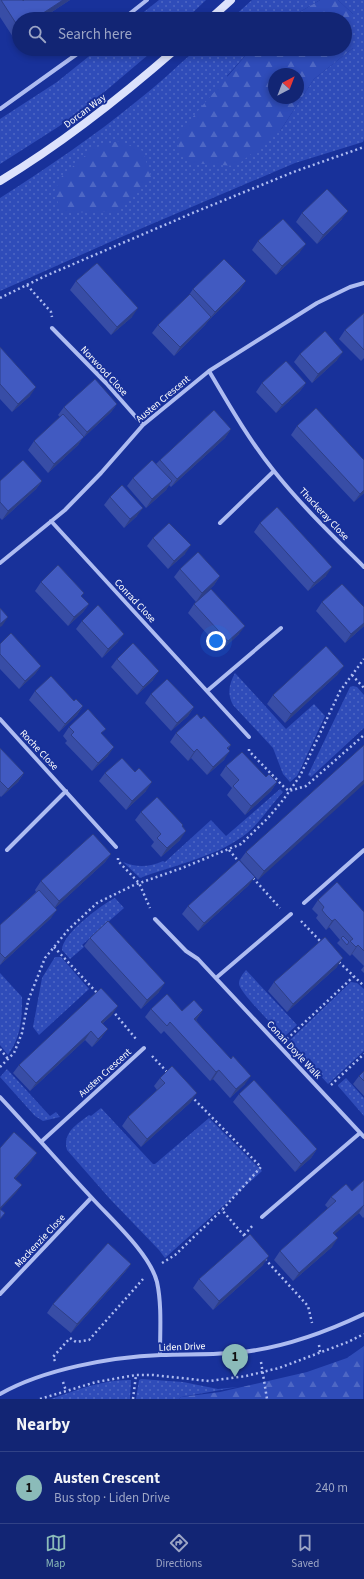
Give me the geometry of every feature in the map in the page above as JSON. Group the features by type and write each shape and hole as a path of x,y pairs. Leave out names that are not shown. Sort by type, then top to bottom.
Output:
{"main road":[{"path":"218,12 231,0"},
{"name":"Dorcan Way","path":"0,181 53,147 109,106 168,56"}],"street":[{"path":"132,12 147,0"},
{"path":"0,109 74,56"},
{"name":"Austen Crescent","path":"0,563 65,510 143,425 209,371 317,303 350,287 364,283"},
{"name":"Norwood Close","path":"52,328 106,383 143,425"},
{"name":"Thackeray Close","path":"209,371 248,434 274,471 313,515 364,567"},
{"path":"220,523 274,471"},
{"name":"Conrad Close","path":"51,521 249,737"},
{"path":"208,691 281,628"},
{"name":"Roche Close","path":"0,719 116,847"},
{"path":"7,850 66,791"},
{"path":"304,903 364,850"},
{"path":"216,978 290,914"},
{"name":"Conan Doyle Walk","path":"155,919 186,950 198,959 364,1137"},
{"name":"Austen Crescent","path":"42,1141 144,1048"},
{"path":"0,1097 42,1141 91,1198 125,1233 142,1255 156,1282 160,1314 160,1355"},
{"path":"262,1217 360,1133"},
{"name":"Mackenzie Close","path":"0,1294 91,1198"},
{"name":"Liden Drive","path":"0,1394 60,1371 112,1360 160,1355 260,1350 285,1344 315,1334 364,1314"}],"path":[{"path":"0,298 42,277 195,212 296,171 364,147"},
{"path":"27,285 51,312 52,328"},
{"path":"0,1067 14,1052 22,1033 28,1001 45,958 68,930 97,904 139,883 182,868 241,844 268,818 300,776 340,691 364,660"},
{"path":"352,675 364,688"},
{"path":"289,791 306,786 364,735"},
{"path":"249,737 249,751 289,791"},
{"path":"116,847 118,861 139,883 155,919"},
{"path":"54,946 102,999"},
{"path":"279,1046 353,977"},
{"path":"108,1004 144,1048 172,1077"},
{"path":"0,1049 8,1059"},
{"path":"323,1092 364,1054"},
{"path":"66,1391 60,1371 53,1357 70,1338 76,1342 89,1340 151,1270 175,1254 222,1210 261,1167 189,1094"},
{"path":"222,1210 248,1240"},
{"path":"263,1257 308,1306 320,1352"},
{"path":"40,1399 96,1382 136,1375 153,1375 209,1381 246,1376 279,1368 364,1334"},
{"path":"260,1350 268,1399"},
{"path":"133,1399 136,1375"}],"green space":[{"path":"159,0 206,0 193,12 144,12"},
{"path":"252,0 320,0 300,12 239,12"},
{"path":"320,0 338,0 351,12 300,12"},
{"path":"338,0 364,0 363,142 295,163 119,238 0,291 0,198 87,140 152,89 189,56 245,56 227,76 280,131 298,104 304,104 304,94 314,79 343,56 352,56 352,12"},
{"path":"352,13 353,48 352,49"},
{"path":"89,56 147,56 89,105 58,127 0,164 0,119 57,82"},
{"path":"245,56 343,56 314,79 304,94 304,68 268,68 268,104 298,104 280,131 236,166 190,163 180,155 178,139 185,126"},
{"path":"118,141 143,151 151,177 117,211 67,213 59,205 54,192 62,176 94,148"},
{"path":"235,673 286,729 314,704 325,716 297,776 290,782 283,774 273,748 233,705 229,693 231,681"},
{"path":"350,687 357,687 364,695 364,728 311,777 308,775"},
{"path":"280,789 283,792 264,816 248,832 231,844 219,850 206,856 140,878 123,862 143,866 153,865 163,861 165,862 211,820 226,836"},
{"path":"115,898 124,908 82,945 84,947 70,959 62,950 68,936 92,913"},
{"path":"55,957 61,957 89,989 39,1035 33,1027 42,978"},
{"path":"246,970 297,1025 284,1037 245,995 241,988 239,984 241,976"},
{"path":"0,973 22,997 20,1028 16,1041 8,1055 0,1045"},
{"path":"351,982 357,983 364,989 364,1051 328,1084 289,1041"},
{"path":"7,1069 50,1116 56,1112 60,1117 43,1121 35,1116 0,1077"},
{"path":"346,1078 364,1098 364,1116 338,1086"},
{"path":"101,1108 153,1164 155,1164 209,1118 262,1171 165,1258 67,1150 67,1139 72,1130 89,1115 91,1116"},
{"path":"364,1346 363,1399 179,1399 181,1397 220,1392 307,1372 347,1358"},
{"path":"131,1380 130,1399 51,1399 101,1383"},
{"path":"139,1380 183,1382 218,1389 238,1387 181,1397 179,1399 136,1399"}],"building":[{"path":"1,0 63,0 45,12 12,12 12,17"},
{"path":"327,189 348,211 323,235 302,213"},
{"path":"283,219 306,244 282,266 258,241"},
{"path":"224,259 246,281 215,312 193,289"},
{"path":"97,263 138,308 117,327 76,281"},
{"path":"190,294 211,317 180,347 158,325"},
{"path":"364,313 364,350 345,330"},
{"path":"325,331 343,352 318,374 300,354"},
{"path":"0,347 36,387 18,404 0,384"},
{"path":"286,361 306,383 282,405 262,383"},
{"path":"95,379 117,404 87,432 64,407"},
{"path":"316,408 364,460 364,490 360,494 297,426"},
{"path":"214,410 231,429 177,479 160,460"},
{"path":"63,414 84,437 54,464 34,441"},
{"path":"23,460 42,481 8,511 0,502 0,481"},
{"path":"152,460 172,481 152,499 133,478"},
{"path":"122,485 143,508 130,519 110,497"},
{"path":"277,507 332,567 314,583 260,523"},
{"path":"169,523 191,545 174,561 153,538"},
{"path":"198,552 220,576 202,593 180,569"},
{"path":"58,565 84,593 81,596 89,604 74,617 41,582"},
{"path":"342,584 364,607 364,623 351,634 322,602"},
{"path":"211,589 245,626 228,641 194,604"},
{"path":"98,605 124,634 108,649 82,621"},
{"path":"0,608 8,617 0,624"},
{"path":"11,633 41,666 25,681 0,654 0,644"},
{"path":"133,643 159,671 143,687 117,659"},
{"path":"326,646 344,666 291,714 273,695"},
{"path":"51,676 74,701 76,699 83,706 65,724 35,691"},
{"path":"167,679 194,707 177,723 151,694"},
{"path":"88,709 106,729 101,733 114,747 98,763 71,735 74,732 69,727"},
{"path":"197,714 201,719 204,716 231,745 227,748 230,751 213,767 197,749 194,752 176,733"},
{"path":"364,745 364,780 264,871 246,852"},
{"path":"0,748 24,773 8,789 0,781"},
{"path":"242,752 266,777 269,774 277,782 251,806 233,786 239,780 226,766"},
{"path":"122,758 135,772 139,768 152,782 132,801 105,773"},
{"path":"157,797 183,825 182,826 186,831 167,848 157,838 161,834 141,812"},
{"path":"93,834 111,854 59,901 41,881"},
{"path":"239,860 255,877 204,923 188,906"},
{"path":"337,882 364,912 364,951 358,945 356,947 350,941 353,939 335,919 332,921 326,915 322,910 324,907 318,900"},
{"path":"39,890 57,910 5,958 0,953 0,925"},
{"path":"108,921 165,983 147,1000 90,938"},
{"path":"343,936 349,942 347,945 341,938"},
{"path":"325,937 343,958 293,1004 274,982"},
{"path":"101,988 118,1006 101,1022 108,1029 98,1039 91,1031 36,1083 19,1065"},
{"path":"167,994 182,1011 194,1000 203,1010 194,1019 231,1059 233,1056 251,1076 236,1089 219,1070 216,1072 170,1022 167,1026 151,1009"},
{"path":"172,1066 197,1093 147,1139 128,1117 165,1083 160,1078"},
{"path":"364,1071 364,1081 359,1076"},
{"path":"254,1080 317,1149 301,1164 239,1094"},
{"path":"14,1132 37,1153 14,1178 22,1185 0,1208 0,1148"},
{"path":"364,1180 364,1205 333,1233 338,1238 299,1273 280,1251 336,1201 331,1197 346,1184 352,1191"},
{"path":"0,1209 5,1213 0,1219"},
{"path":"250,1234 269,1256 219,1301 199,1279"},
{"path":"108,1243 131,1264 77,1324 53,1304"}],"place":[{"name":"Austen Crescent","path":"235,1377"}]}
